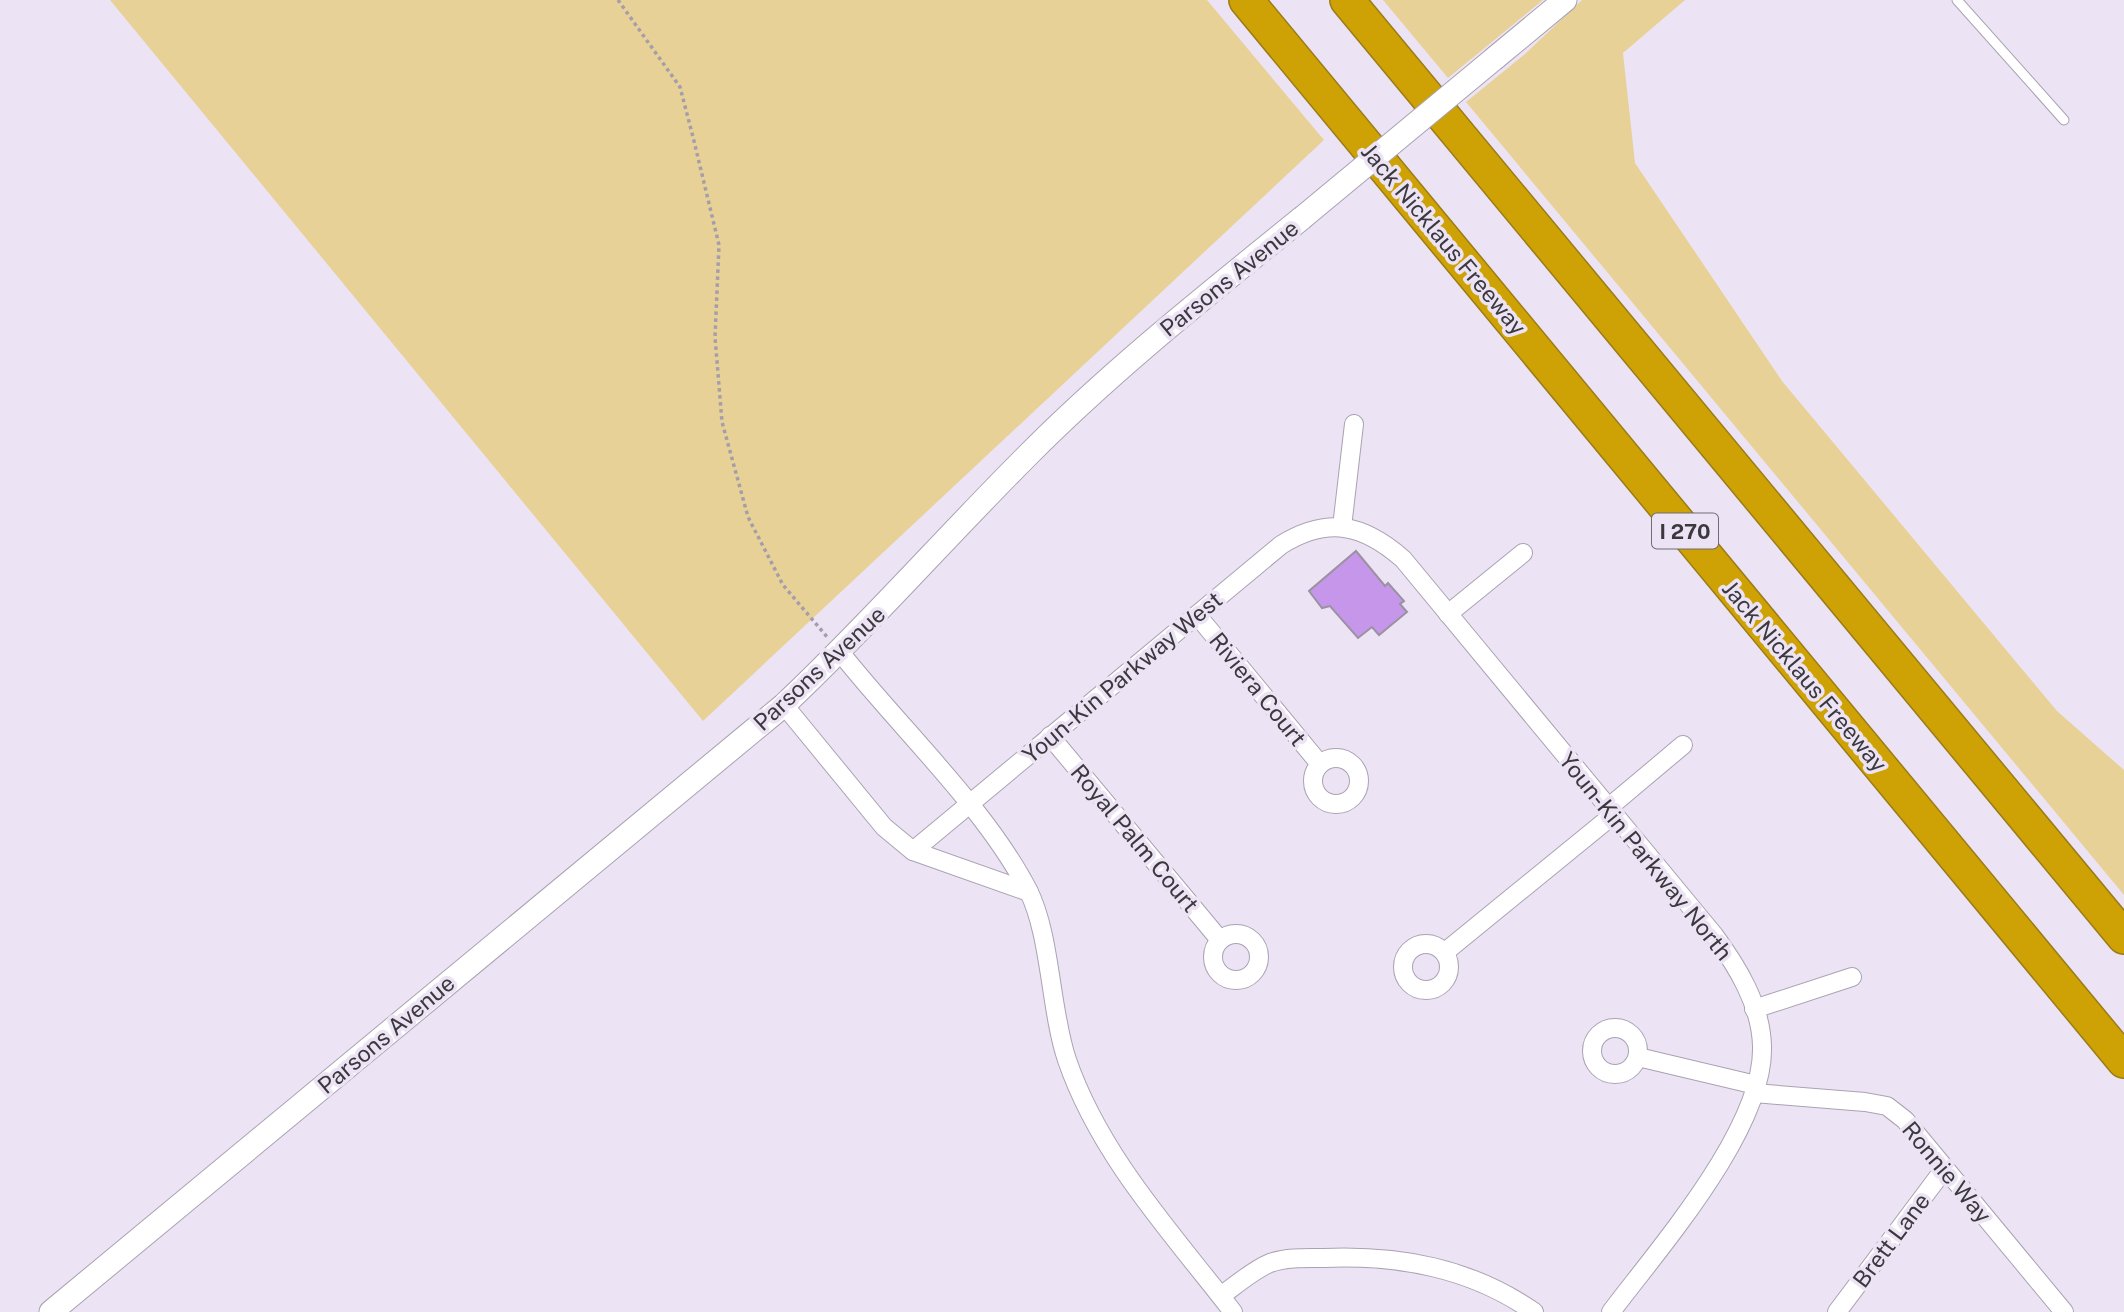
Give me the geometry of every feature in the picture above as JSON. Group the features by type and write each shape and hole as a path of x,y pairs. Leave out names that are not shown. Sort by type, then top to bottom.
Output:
{"highway":[{"name":"Jack Nicklaus Freeway","path":"1246,0 2124,1061"},
{"path":"1347,0 2124,937"}],"street":[{"name":"Parsons Avenue","path":"51,1312 784,705 840,653 1053,431 1151,341 1565,0"},
{"path":"1342,527 1353,424"},
{"name":"Youn-Kin Parkway North","path":"1342,527 1358,530 1390,548 1448,614 1737,967 1754,1009 1762,1046 1755,1089 1721,1165 1611,1312"},
{"name":"Youn-Kin Parkway West","path":"913,851 1294,537 1310,530 1342,527"},
{"path":"1448,614 1523,553"},
{"name":"Riviera Court","path":"1197,615 1319,764"},
{"path":"840,653 1005,851 1030,892 1044,946 1057,1020 1081,1097 1101,1137 1127,1175 1233,1312"},
{"path":"784,705 884,827 913,851 1030,892"},
{"name":"Royal Palm Court","path":"1050,736 1220,940"},
{"path":"1444,952 1610,812 1683,745"},
{"path":"1754,1009 1852,977"},
{"name":"Ronnie Way","path":"1638,1057 1755,1089 1887,1106 1905,1121 1945,1168 2053,1307"},
{"name":"Brett Lane","path":"1837,1312 1945,1168"},
{"path":"1221,1296 1270,1263 1288,1259 1382,1258 1417,1262 1464,1276 1491,1287 1534,1312"}],"lane":[{"path":"1958,0 2064,120"}],"path":[{"path":"618,0 680,87 693,137 719,244 715,337 722,422 748,517 783,585 840,653"}],"shaded area":[{"path":"110,0 1207,0 1324,140 703,721"},
{"path":"1383,0 1543,0 1448,78"},
{"path":"1582,0 1685,0 1623,53 1635,163 1782,381 2057,711 2124,770 2124,895 1466,102 1525,54"}],"building":[{"path":"1356,551 1385,586 1388,583 1404,601 1400,604 1407,612 1379,635 1372,627 1358,638 1330,606 1322,608 1309,591"}]}
